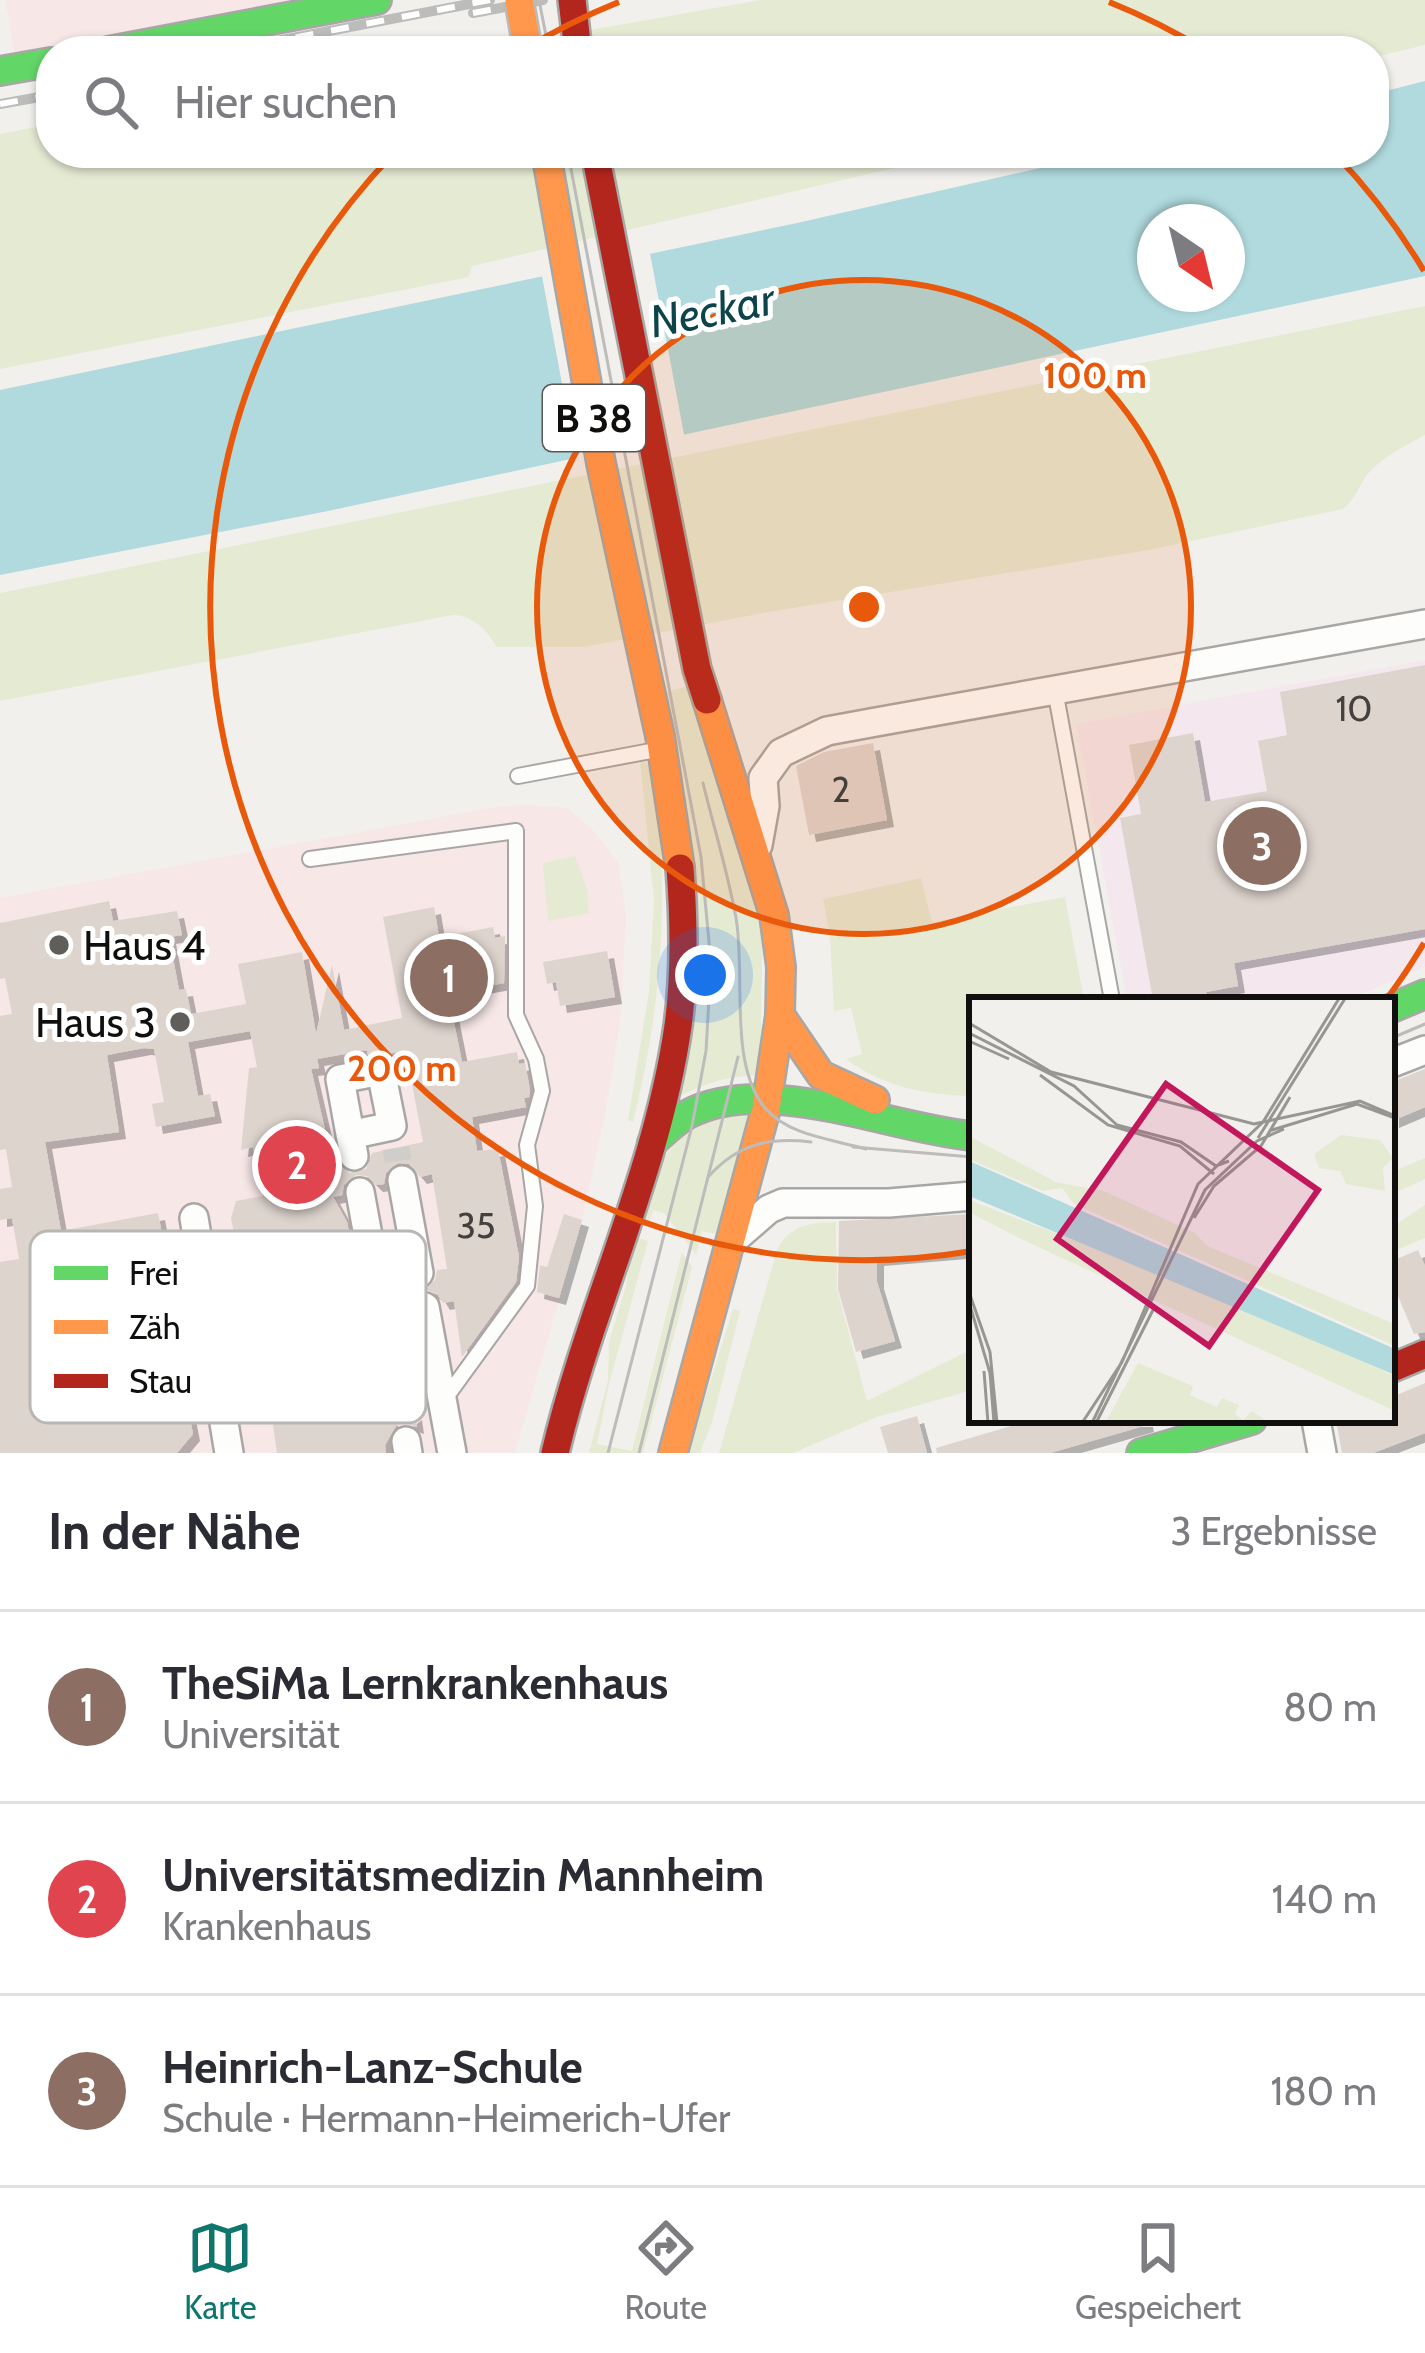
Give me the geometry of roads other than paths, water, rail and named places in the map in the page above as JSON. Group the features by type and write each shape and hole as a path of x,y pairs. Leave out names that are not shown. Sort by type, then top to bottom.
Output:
{"main road":[{"path":"187,36 377,0"},
{"path":"519,0 525,36"},
{"path":"572,0 576,36"},
{"path":"0,71 36,65"},
{"name":"B 38","path":"549,168 679,848 683,932 678,1024 652,1143 608,1271 555,1453"},
{"name":"B 38","path":"599,168 697,669 717,742 757,853 774,915 781,967 769,1097 673,1453"},
{"path":"1395,1007 1425,994"},
{"path":"780,1015 808,1060 830,1082 860,1096 969,1120"},
{"path":"652,1143 674,1123 719,1101 769,1097 900,1127 969,1136"},
{"path":"1395,1367 1425,1354"},
{"path":"1141,1453 1242,1423"}],"street":[{"path":"757,853 765,806 763,778 781,753 805,739 1425,624"},
{"path":"1395,1063 1425,1049"},
{"path":"397,1156 352,1146 340,1079 381,1071 397,1156 410,1231"},
{"path":"360,1192 367,1231"},
{"path":"728,1245 783,1203 889,1204 969,1196"},
{"path":"194,1218 196,1231"},
{"path":"426,1313 452,1453"},
{"path":"224,1423 229,1453"},
{"path":"1317,1423 1322,1453"}],"lane":[{"path":"1055,691 1111,997"},
{"path":"518,776 661,749"},
{"path":"310,859 516,831 516,1015 536,1059 542,1091 527,1145 535,1206 526,1286 442,1403"}],"water":[{"name":"Neckar","path":"1425,81 1425,276 328,511 0,575 0,390 1041,168 1389,168 1389,90"}],"tunnel":[{"path":"396,1148 398,1161"}],"tram line":[{"path":"539,0 546,36"},
{"path":"571,168 701,857 711,963 706,1051 692,1126 608,1453"},
{"path":"703,783 736,918 742,1043 754,1090 765,1108 786,1125 866,1149"},
{"path":"1395,1037 1425,1024"},
{"path":"639,1453 738,1057"},
{"path":"709,1176 731,1156 755,1145 811,1142"},
{"path":"853,1147 969,1157"}],"railway":[{"path":"303,36 490,0"},
{"path":"473,13 543,0"},
{"path":"0,104 36,98"}],"place":[{"name":"Heinrich-Lanz-Schule","path":"1262,846"},
{"name":"Haus 4","path":"59,945"},
{"name":"TheSiMa Lernkrankenhaus","path":"449,978"},
{"name":"Haus 3","path":"180,1022"},
{"name":"Universitätsmedizin Mannheim","path":"297,1165"}]}
